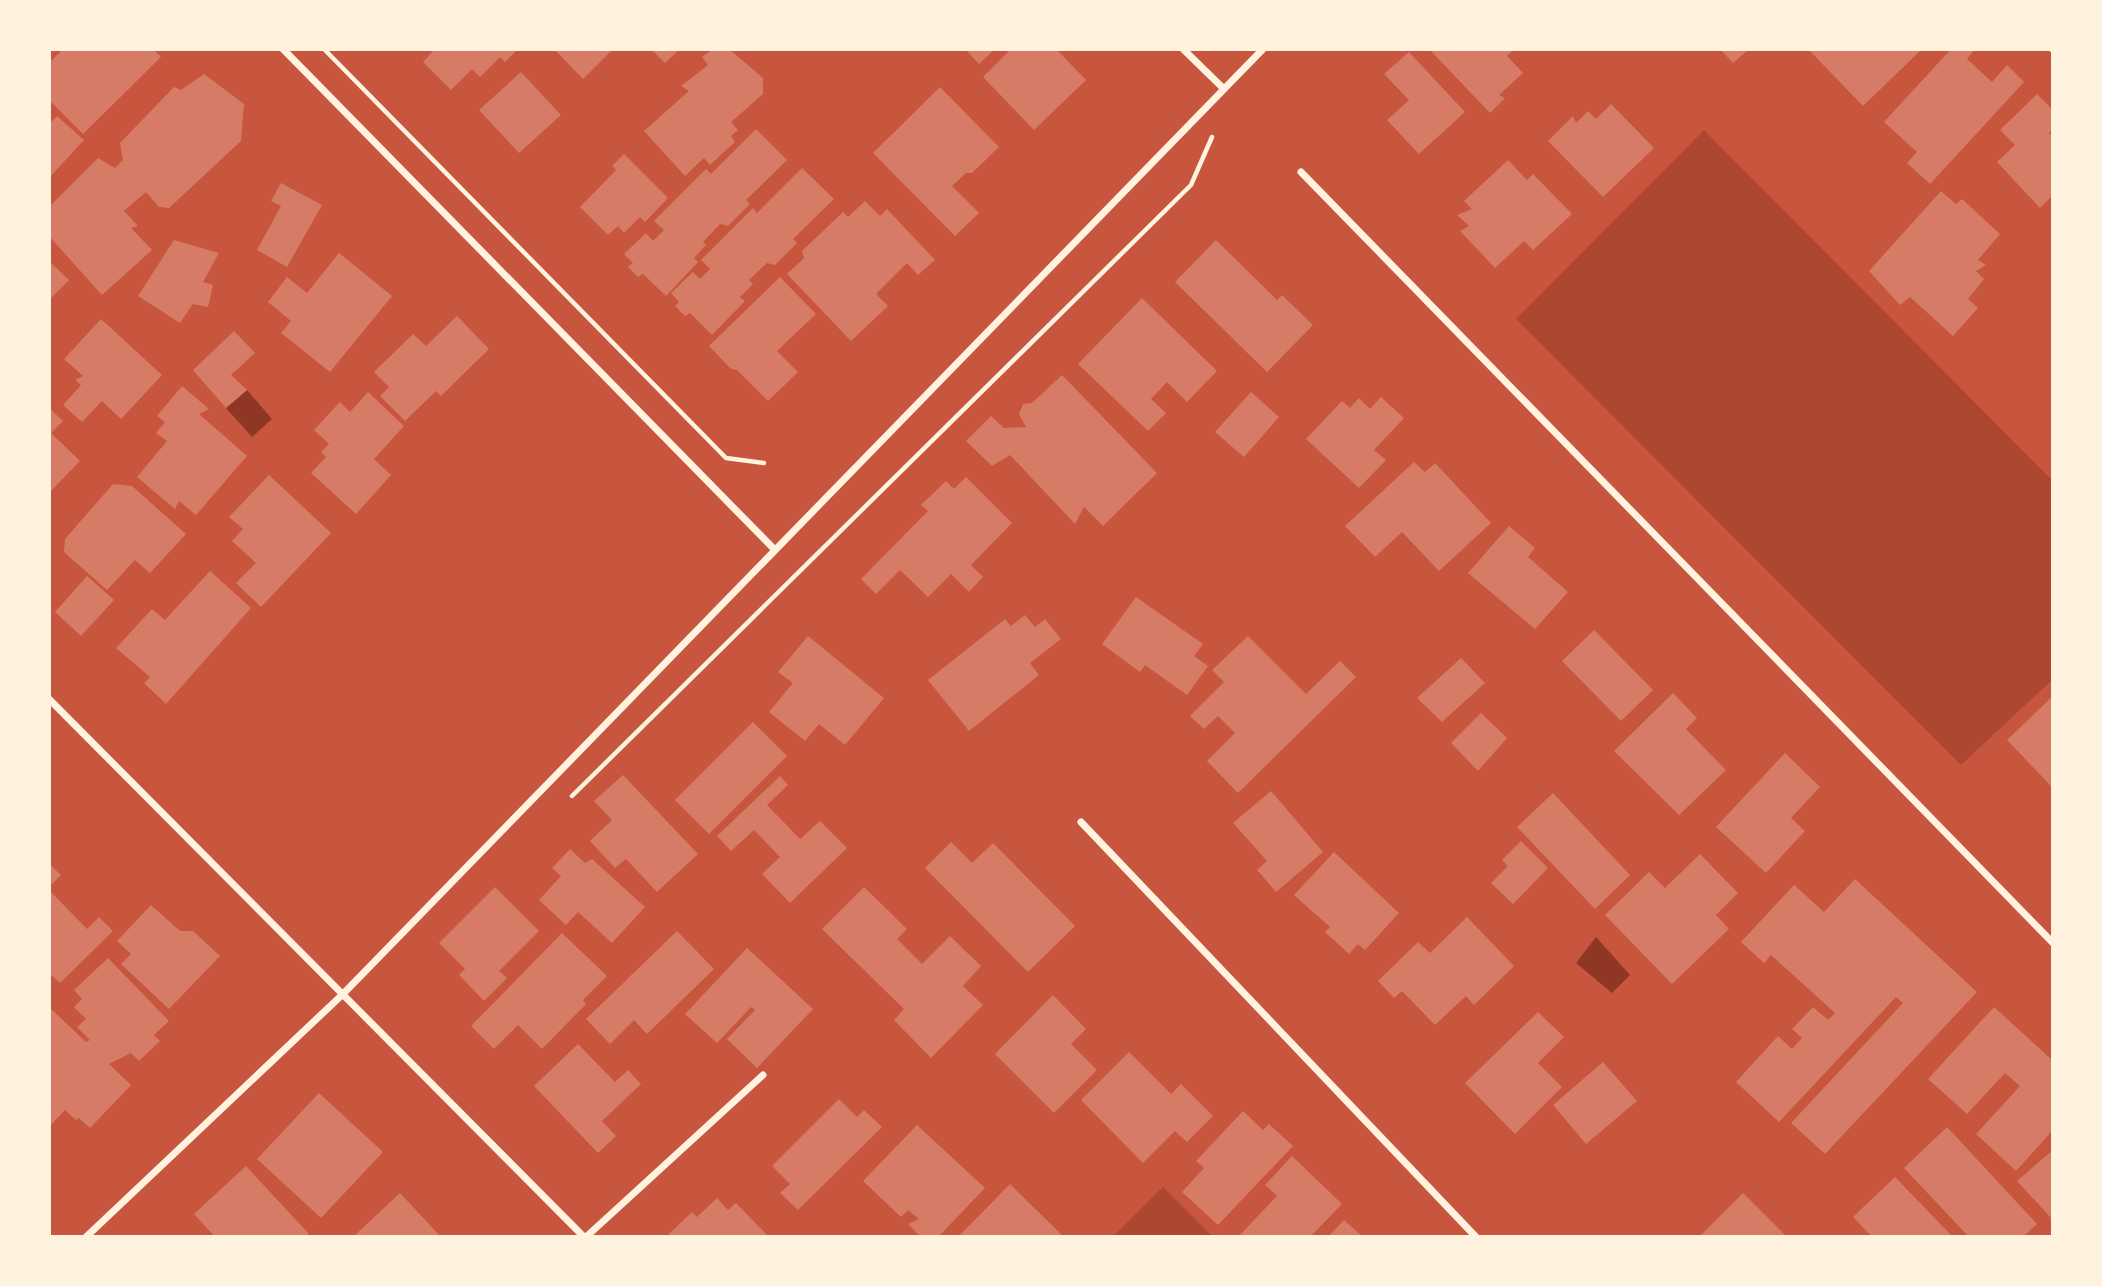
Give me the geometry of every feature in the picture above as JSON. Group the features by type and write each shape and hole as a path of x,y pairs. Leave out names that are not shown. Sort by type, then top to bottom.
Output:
{"street":[{"path":"283,49 775,550"},
{"path":"1183,49 1224,89"},
{"path":"86,1237 343,994 1263,49"},
{"path":"1301,172 2053,943"},
{"path":"49,699 585,1237 763,1074"},
{"path":"1081,822 1476,1237"}],"path":[{"path":"324,49 726,458 764,463"},
{"path":"566,802 1191,185 1213,134"}],"shaded area":[{"path":"1704,130 2053,481 2053,679 1961,765 1516,319"},
{"path":"247,390 272,419 252,437 226,408"},
{"path":"1596,937 1630,975 1612,993 1576,963"},
{"path":"1163,1187 1213,1237 1113,1237"}],"building":[{"path":"63,49 153,49 161,57 83,134 49,100 49,63"},
{"path":"435,49 518,49 505,62 500,57 480,77 472,69 451,90 423,62"},
{"path":"554,49 613,49 583,79"},
{"path":"651,49 680,49 665,63"},
{"path":"713,49 729,49 763,78 763,94 731,122 738,130 731,136 735,142 710,165 704,158 685,176 644,131 689,91 681,86 708,65 702,57"},
{"path":"965,49 995,49 979,64"},
{"path":"1011,49 1056,49 1086,80 1034,130 983,77"},
{"path":"1429,49 1514,49 1507,56 1523,73 1499,95 1505,98 1490,113"},
{"path":"1720,49 1749,49 1733,63"},
{"path":"1808,49 1922,49 1863,106"},
{"path":"1951,49 1975,49 1967,59 1992,82 2007,65 2024,82 1930,184 1907,163 1917,152 1884,122"},
{"path":"1409,52 1465,112 1419,154 1387,120 1409,100 1384,74"},
{"path":"521,72 561,115 519,153 479,110"},
{"path":"204,74 244,104 241,141 169,208 159,207 146,192 124,211 138,226 131,228 152,250 102,295 49,236 49,207 98,158 115,168 123,160 120,143 174,87 181,90"},
{"path":"940,87 999,147 972,173 966,173 952,186 979,213 955,236 873,153"},
{"path":"2037,94 2053,110 2053,129 2049,133 2053,137 2053,195 2040,208 1997,162 2015,145 2000,130"},
{"path":"1611,104 1654,148 1603,197 1548,141 1573,116 1576,123 1588,111 1596,119"},
{"path":"57,116 84,140 49,178 49,124"},
{"path":"756,129 787,160 746,200 750,204 728,226 720,224 703,242 706,245 694,258 698,262 666,296 643,274 638,277 628,267 633,263 624,254 646,233 653,241 664,230 654,221 706,169 711,174"},
{"path":"624,154 668,198 645,222 640,217 624,233 618,226 608,235 580,207 616,170 612,166"},
{"path":"1508,160 1527,180 1533,174 1572,214 1533,250 1524,241 1495,268 1460,231 1469,226 1457,215 1472,209 1464,201"},
{"path":"802,168 834,199 793,239 797,243 775,265 767,263 749,280 753,284 740,297 745,301 712,335 690,313 685,316 675,306 679,302 671,293 693,272 700,279 710,269 701,260 753,208 757,213"},
{"path":"281,183 322,205 287,267 257,250 281,206 271,201"},
{"path":"1941,191 1956,204 1962,199 2000,234 1978,260 1986,265 1976,271 1984,279 1968,299 1978,308 1953,336 1910,297 1900,305 1869,271"},
{"path":"865,201 880,216 887,209 935,260 918,275 907,263 876,294 888,306 851,341 787,274 804,258 802,251 843,212 848,217"},
{"path":"174,240 219,253 203,282 213,285 208,307 193,304 180,323 138,296"},
{"path":"1216,240 1277,300 1282,295 1313,325 1267,372 1175,282"},
{"path":"339,253 392,296 330,372 281,333 291,321 268,302 287,277 307,293"},
{"path":"49,261 69,280 49,300"},
{"path":"780,277 816,314 777,351 798,372 768,401 709,346"},
{"path":"1142,298 1217,371 1187,402 1167,382 1151,399 1166,413 1148,431 1078,364"},
{"path":"457,316 489,349 441,396 436,391 405,421 380,396 389,387 374,372 413,334 426,346"},
{"path":"101,319 162,375 121,419 102,401 82,422 63,405 81,385 75,380 83,376 64,359"},
{"path":"234,331 255,353 231,375 247,390 226,408 193,370"},
{"path":"1062,375 1157,473 1103,526 1084,507 1075,524 1010,455 992,466 966,441 991,416 1004,428 1026,427 1019,414 1023,404 1032,403"},
{"path":"182,386 209,409 199,414 247,456 196,515 179,501 175,509 137,477 167,441 156,433 165,422 157,416"},
{"path":"368,392 404,426 374,459 391,475 356,514 311,473 326,457 321,452 329,444 314,430 340,402 350,412"},
{"path":"1251,392 1279,417 1244,457 1215,432"},
{"path":"1381,397 1404,418 1374,450 1386,460 1359,488 1306,439 1342,401 1350,408 1359,398 1370,409"},
{"path":"49,408 63,421 51,433 80,461 49,493"},
{"path":"1414,462 1425,472 1435,463 1491,523 1439,571 1402,532 1375,557 1345,526"},
{"path":"269,475 331,533 261,607 236,583 256,563 232,541 243,529 229,517"},
{"path":"966,477 1012,523 971,565 983,577 969,592 951,574 928,597 900,570 876,594 861,579 928,511 921,505 946,481 954,489"},
{"path":"113,484 132,486 186,534 150,573 135,560 107,590 64,552 65,539"},
{"path":"1509,526 1535,548 1528,557 1568,592 1535,629 1468,573"},
{"path":"210,571 251,608 166,704 144,683 150,677 116,648 152,609 165,620"},
{"path":"87,576 114,600 81,636 55,612"},
{"path":"1136,597 1203,644 1194,656 1208,666 1187,695 1145,665 1140,672 1102,644"},
{"path":"1025,615 1035,627 1045,619 1061,639 1030,663 1039,675 969,731 928,680 1005,619 1011,626"},
{"path":"1594,630 1653,690 1621,721 1562,661"},
{"path":"808,636 884,698 845,745 819,724 805,741 769,712 793,683 778,672"},
{"path":"1248,636 1306,694 1340,661 1356,677 1238,793 1207,761 1235,733 1218,716 1204,729 1190,716 1224,682 1212,670"},
{"path":"1461,658 1485,683 1442,722 1417,698"},
{"path":"1673,693 1697,718 1686,729 1726,770 1679,815 1614,751"},
{"path":"2053,696 2053,788 2007,740"},
{"path":"1481,713 1507,738 1478,771 1451,743"},
{"path":"753,722 787,756 709,834 675,800"},
{"path":"1785,753 1820,787 1791,818 1805,831 1766,873 1716,827"},
{"path":"623,775 698,854 657,892 626,859 615,868 590,841 612,820 594,801"},
{"path":"780,776 788,785 767,805 800,839 820,821 847,848 790,903 762,874 780,857 754,830 731,851 717,836"},
{"path":"1271,791 1323,852 1276,892 1257,870 1267,861 1233,823"},
{"path":"1553,793 1630,875 1595,909 1517,827"},
{"path":"1521,841 1548,868 1513,904 1491,883 1508,866 1502,860"},
{"path":"951,842 972,863 993,843 1075,926 1028,972 925,868"},
{"path":"570,849 585,863 592,859 645,907 612,943 578,912 566,925 539,900 561,876 552,868"},
{"path":"1334,852 1399,913 1365,950 1358,944 1349,954 1325,932 1330,927 1294,895"},
{"path":"1700,854 1738,893 1716,915 1729,929 1672,984 1605,915 1649,872 1665,888"},
{"path":"49,864 61,875 49,887"},
{"path":"1855,879 1977,992 1825,1154 1791,1123 1903,1003 1896,997 1779,1122 1736,1082 1778,1036 1792,1049 1802,1038 1792,1029 1813,1007 1828,1020 1835,1013 1771,955 1764,963 1741,942 1794,885 1824,912"},
{"path":"495,887 539,931 499,971 507,978 484,1001 459,975 465,969 439,943"},
{"path":"864,887 907,929 897,939 922,964 950,936 981,966 963,986 983,1005 931,1058 894,1020 904,1009 822,929"},
{"path":"49,890 87,929 99,917 113,931 60,983 49,973"},
{"path":"151,905 180,931 193,931 220,956 169,1009 121,964 131,954 117,941"},
{"path":"1467,917 1514,966 1474,1005 1466,996 1435,1025 1402,991 1394,998 1378,981 1418,942 1430,953"},
{"path":"677,931 714,969 647,1034 634,1020 610,1044 586,1019"},
{"path":"562,933 607,976 583,1000 586,1004 542,1049 518,1025 494,1049 471,1026"},
{"path":"747,948 813,1009 757,1068 727,1039 755,1010 751,1007 717,1043 685,1014"},
{"path":"108,958 169,1021 154,1035 160,1041 139,1061 131,1053 109,1064 131,1085 90,1128 65,1110 49,1127 49,1007 86,1042 90,1040 77,1027 86,1019 74,1007 82,999 74,990"},
{"path":"1053,995 1086,1029 1071,1044 1097,1070 1054,1113 995,1054"},
{"path":"1994,1007 2053,1061 2053,1130 2016,1171 1976,1134 2020,1086 2005,1073 1967,1114 1928,1079"},
{"path":"1538,1012 1564,1037 1538,1063 1562,1087 1515,1134 1465,1083"},
{"path":"578,1044 615,1082 628,1070 641,1084 602,1121 616,1136 598,1153 534,1086"},
{"path":"1129,1052 1171,1094 1181,1084 1213,1116 1187,1142 1175,1131 1143,1163 1081,1100"},
{"path":"1603,1062 1637,1101 1586,1144 1553,1105"},
{"path":"319,1093 383,1152 321,1218 257,1159"},
{"path":"839,1099 857,1117 864,1110 882,1127 798,1210 780,1193 790,1184 772,1166"},
{"path":"1243,1111 1263,1130 1269,1124 1293,1146 1218,1225 1182,1192 1204,1168 1196,1161"},
{"path":"917,1125 985,1188 938,1237 921,1237 908,1224 919,1219 908,1210 901,1217 863,1181"},
{"path":"1947,1127 2037,1224 2023,1237 1969,1237 1904,1168"},
{"path":"2053,1150 2053,1220 2017,1181"},
{"path":"1292,1156 1342,1204 1310,1237 1238,1237 1277,1196 1265,1185"},
{"path":"246,1166 309,1234 305,1237 215,1237 194,1214"},
{"path":"1895,1177 1953,1237 1872,1237 1853,1217"},
{"path":"1010,1184 1064,1237 958,1237"},
{"path":"400,1193 441,1237 353,1237"},
{"path":"1743,1193 1784,1237 1699,1237"},
{"path":"717,1198 728,1210 736,1203 769,1237 672,1237 669,1234 692,1212 697,1217"},
{"path":"1344,1220 1363,1237 1328,1237"}]}
